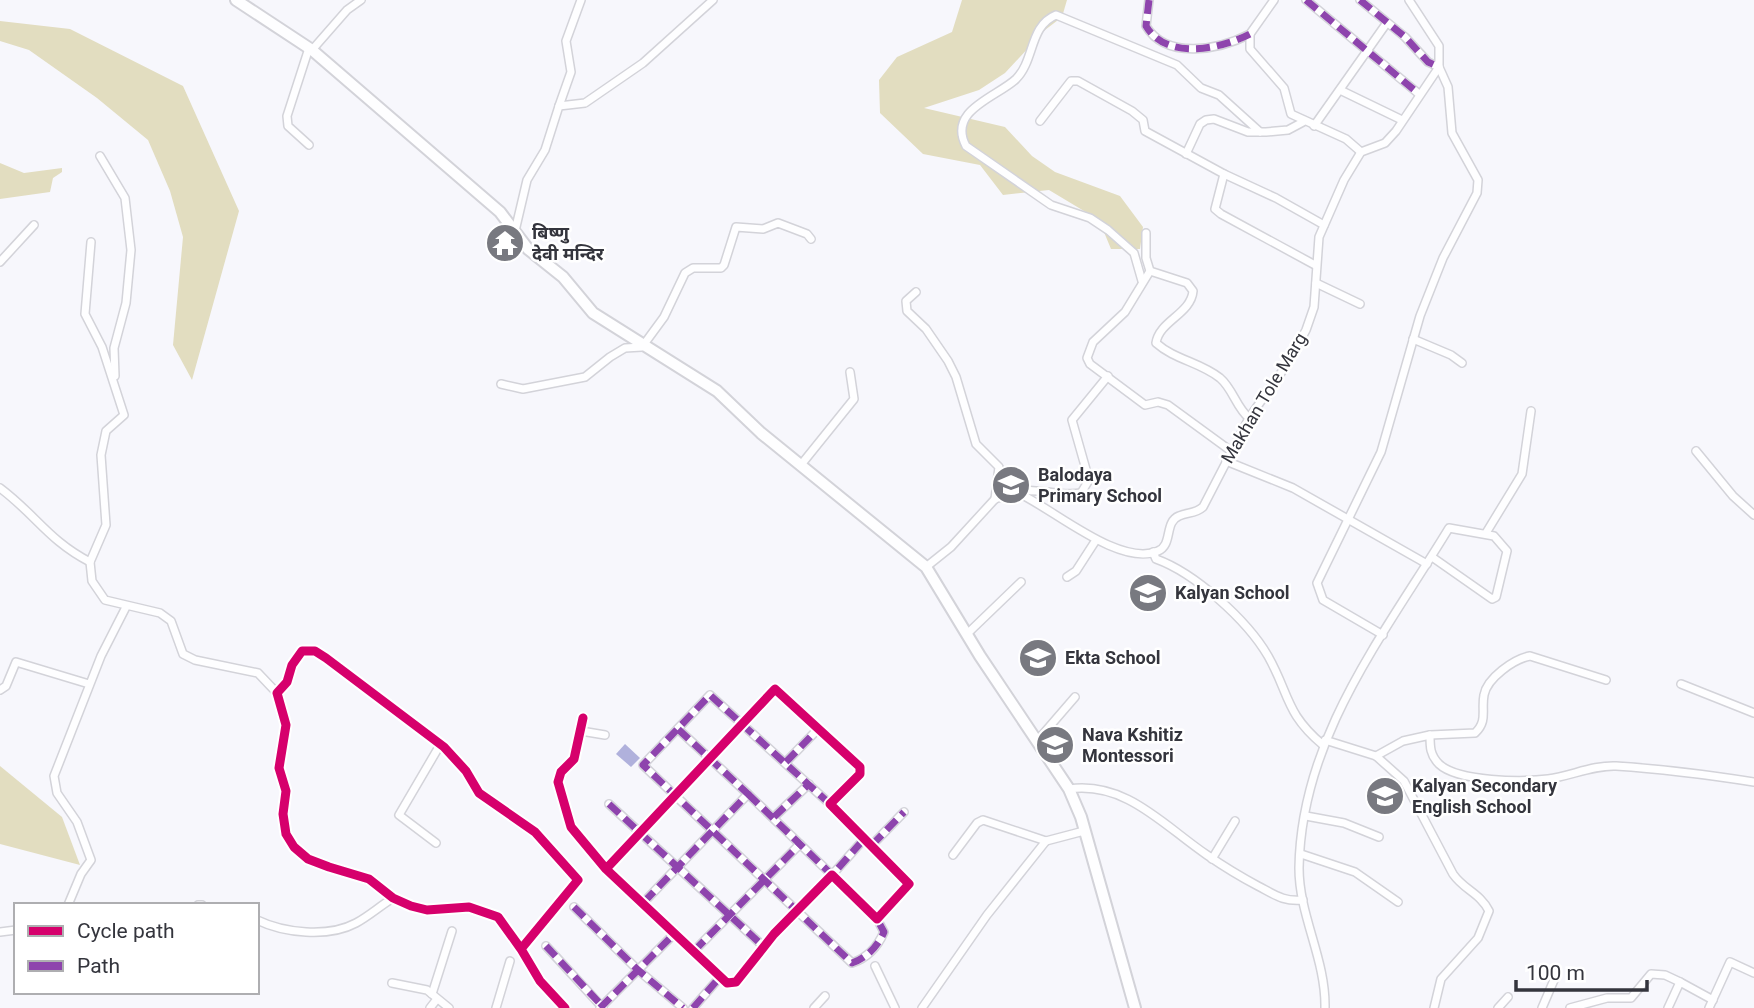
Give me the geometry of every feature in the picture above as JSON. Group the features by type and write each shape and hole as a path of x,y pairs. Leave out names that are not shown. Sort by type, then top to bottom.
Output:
{"main road":[{"path":"236,0 311,49 500,212 528,249 563,277 593,313 717,391 800,466 926,567 1069,789 1084,831 1135,1008"}],"street":[{"path":"309,145 288,127 287,116 311,49 347,10 361,0"},
{"path":"514,231 527,180 545,150 571,72 566,41 581,0"},
{"path":"559,106 584,103 643,63 713,0"},
{"path":"1149,0 1146,26 1162,45 1182,49 1222,44 1250,34 1274,0"},
{"path":"1306,0 1419,94"},
{"path":"1360,0 1405,37 1428,62 1439,67"},
{"path":"1383,635 1333,608 1319,595 1317,583 1381,452 1413,339 1443,258 1477,193 1475,173 1452,133 1448,88 1439,67 1441,52 1435,36 1409,0"},
{"path":"1142,281 1134,254 1108,230 1090,218 1051,205 966,146 962,130 971,109 1017,78 1027,62 1043,23 1056,15 1177,65 1197,85 1219,95 1260,132"},
{"path":"1314,126 1386,24"},
{"path":"1250,34 1250,48 1284,88 1292,114 1303,122 1346,139 1361,152"},
{"name":"Makhan Tole Marg","path":"1153,552 1166,545 1170,528 1178,516 1197,513 1203,507 1214,491 1231,450 1249,418 1290,360 1306,330 1314,307 1315,265 1324,225 1343,180 1361,152 1385,143 1439,67"},
{"path":"1040,121 1071,81 1078,81 1132,111 1143,120 1145,131 1324,225"},
{"path":"1340,90 1402,120"},
{"path":"1186,154 1200,124 1206,120 1260,132 1282,132 1303,122"},
{"path":"100,156 125,198 131,250 126,303 114,348 115,383"},
{"path":"1224,174 1215,209 1315,265"},
{"path":"501,384 523,389 585,377 625,348 642,346 664,317 685,273 693,268 712,269 724,265 736,226 763,229 778,223 807,234 811,239"},
{"path":"0,262 34,225"},
{"path":"1146,233 1145,250 1150,271"},
{"path":"91,242 85,314 102,347 124,415 112,424 104,436 101,455 106,525 90,562 97,593 105,600 127,607 160,613 171,621 183,654 195,660 258,673 277,693 286,724 279,768 286,791 283,814 286,834 308,859 369,879 393,898 427,910 469,907 498,917 540,981 565,1008"},
{"path":"1150,271 1117,321 1093,342 1088,353 1090,364 1145,405 1158,402 1168,405 1231,450"},
{"path":"1150,271 1187,283 1193,291 1188,305 1161,332 1156,342 1177,359 1221,379 1240,410 1249,418"},
{"path":"1316,283 1360,304"},
{"path":"916,292 906,301 907,311 926,329 948,361 956,377 976,444 999,467 995,499"},
{"path":"1413,339 1451,355 1462,363"},
{"path":"800,466 854,399 850,372"},
{"path":"926,567 951,547 995,499 1028,489 1068,496 1081,493 1089,480 1072,420 1108,376"},
{"path":"1486,533 1522,474 1531,411"},
{"path":"1696,451 1733,496 1754,515"},
{"path":"1226,461 1293,488 1347,520 1429,560 1492,599 1496,597 1507,551 1494,536 1449,528 1429,560 1383,635 1353,679 1324,743 1306,816 1301,854 1303,900 1323,972 1325,1008"},
{"path":"0,488 18,502 46,533 90,562"},
{"path":"1016,492 1096,540 1137,553 1153,552 1156,559 1186,572 1250,632 1277,674 1294,717 1324,743 1376,755 1404,781 1458,881 1482,899 1489,911 1478,937 1441,979 1434,1008"},
{"path":"1067,577 1076,571 1096,540"},
{"path":"967,634 1021,582"},
{"path":"69,903 80,874 91,860 77,822 57,793 54,776 89,684 127,607"},
{"path":"277,693 287,682 298,654 306,650 315,651 440,745 466,771 479,793 535,832 578,880 521,949"},
{"path":"1376,755 1403,741 1430,735 1469,734 1480,728 1486,689 1521,657 1530,656 1606,680"},
{"path":"0,690 6,686 16,662 89,684"},
{"path":"1681,684 1754,713"},
{"path":"606,869 775,689 861,770 830,804"},
{"path":"678,729 774,817 877,919 884,932 882,937 871,952 852,963 643,765 710,695 743,722 873,845 909,884 877,919"},
{"path":"1037,741 1075,697"},
{"path":"583,718 574,759 559,775 560,793 571,827 606,869 731,985 763,946 865,838"},
{"path":"786,762 819,728"},
{"path":"581,731 605,735"},
{"path":"1430,735 1430,752 1441,767 1475,777 1503,780 1548,779 1613,766 1711,774 1754,782"},
{"path":"436,842 399,815 440,745"},
{"path":"774,817 809,784"},
{"path":"1069,789 1100,788 1122,795 1163,820 1212,859 1280,899 1303,900"},
{"path":"644,902 748,794"},
{"path":"609,804 676,869 763,946"},
{"path":"873,845 904,812"},
{"path":"1306,816 1344,823 1379,837"},
{"path":"953,855 977,823 983,820 1046,841 1084,831"},
{"path":"1212,859 1235,821"},
{"path":"922,1008 987,915 1046,841"},
{"path":"694,951 800,844"},
{"path":"1301,854 1355,872 1398,902"},
{"path":"259,921 290,930 336,930 354,925 393,898"},
{"path":"574,907 638,970 682,1008"},
{"path":"430,1008 452,931"},
{"path":"545,946 602,1007 674,934"},
{"path":"496,1008 510,961"},
{"path":"1709,1008 1730,962 1754,973"},
{"path":"875,966 895,1008"},
{"path":"1542,1008 1557,973"},
{"path":"1570,1008 1607,998 1631,998 1651,974 1665,975 1713,1000"},
{"path":"694,1008 720,977"},
{"path":"1668,1008 1681,982"},
{"path":"392,983 427,990 449,1008"},
{"path":"814,1008 825,996"},
{"path":"1498,1008 1508,997"}],"shaded area":[{"path":"962,0 1067,0 1062,17 1045,30 1005,73 979,90 924,108 1005,127 1032,156 1055,172 1120,196 1143,227 1140,249 1111,249 1099,220 1049,190 1003,195 980,165 923,154 880,113 879,80 897,57 952,32"},
{"path":"0,21 70,29 183,86 239,211 192,380 173,345 183,237 170,191 148,140 97,98 29,50 0,41"},
{"path":"0,163 24,173 62,168 62,172 53,178 50,192 0,199"},
{"path":"0,766 62,817 80,865 0,844"}],"water":[{"path":"625,744 640,758 631,767 616,754"}],"marked path":[{"path":"1149,0 1146,26 1155,37 1166,44 1194,49 1223,44 1250,34"},
{"path":"1306,0 1419,94"},
{"path":"1360,0 1405,37 1428,62 1439,67"},
{"path":"830,804 710,695 643,765 852,963 867,955 882,937 884,932 877,919"},
{"path":"786,762 819,728"},
{"path":"644,902 748,794 678,729"},
{"path":"774,817 809,784"},
{"path":"748,794 832,875 865,838"},
{"path":"609,804 763,946"},
{"path":"872,845 904,812"},
{"path":"694,951 800,844"},
{"path":"574,907 638,970 683,1008"},
{"path":"600,1008 674,934"},
{"path":"546,946 604,1008"},
{"path":"693,1008 720,977"}],"cycle path":[{"path":"521,949 498,917 469,907 427,910 411,906 393,898 369,879 308,859 294,847 286,834 283,814 286,791 279,768 286,725 277,693 287,682 292,665 302,651 315,651 326,658 444,747 466,771 479,793 535,832 578,880 521,949 540,981 565,1008"},
{"path":"583,718 574,759 561,772 558,782 571,827 606,869 727,983 736,982 774,934 832,875 877,919 909,884 830,804 860,774 860,767 775,689 606,869"}],"place":[{"name":"बिष्णु देवी मन्दिर","path":"505,243"},
{"name":"Balodaya Primary School","path":"1011,485"},
{"name":"Kalyan School","path":"1148,593"},
{"name":"Ekta School","path":"1038,658"},
{"name":"Nava Kshitiz Montessori","path":"1055,745"},
{"name":"Kalyan Secondary English School","path":"1385,796"}]}
